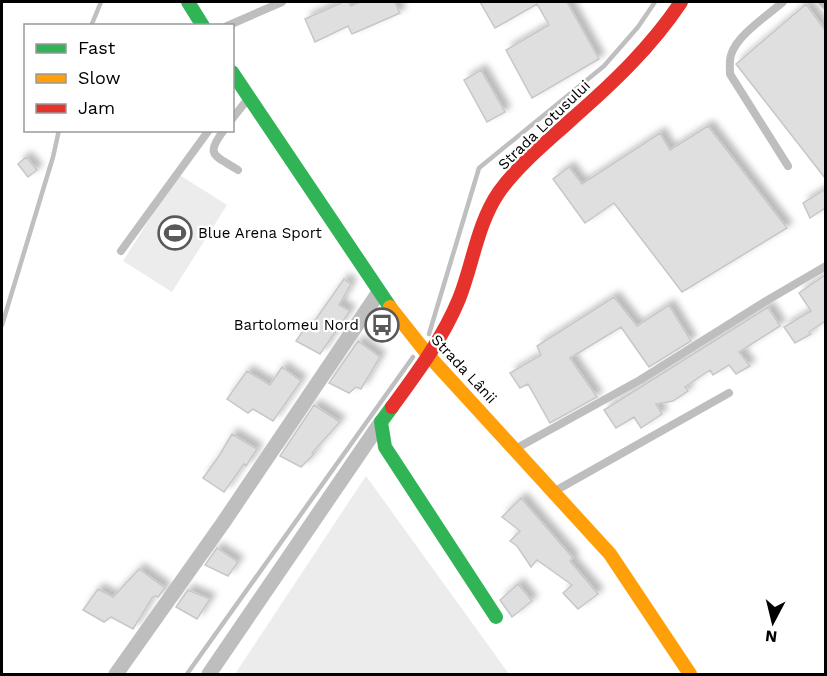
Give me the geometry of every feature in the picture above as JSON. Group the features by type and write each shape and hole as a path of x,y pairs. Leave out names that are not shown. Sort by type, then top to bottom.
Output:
{"main road":[{"path":"188,2 202,24"},
{"name":"Strada Lotusului","path":"381,422 445,330 460,297 478,239 494,201 516,172 625,72 670,19 681,2"},
{"name":"Strada Lânii","path":"234,76 239,87 250,97 379,292 428,355 610,554 690,675"},
{"path":"381,422 385,447 496,617"}],"street":[{"path":"116,675 379,292"},
{"path":"209,675 381,422"}],"lane":[{"path":"232,24 282,2"},
{"path":"783,2 739,41 731,53 730,74 788,166"},
{"path":"822,2 825,6"},
{"path":"234,117 250,97"},
{"path":"121,250 207,132"},
{"path":"223,132 212,150 214,154 238,170"},
{"path":"516,449 640,380 766,300 825,266"},
{"path":"555,492 729,393"}],"shaded area":[{"name":"Blue Arena Sport","path":"178,174 227,205 172,292 123,261"},
{"path":"366,476 509,674 235,674"}],"building":[{"path":"343,2 349,2 351,6 360,2 395,2 400,13 352,34 348,26 315,42 305,19"},
{"path":"480,2 567,2 599,59 532,98 506,50 549,25 537,4 495,28"},
{"path":"806,4 825,30 825,178 736,64"},
{"path":"481,70 505,112 487,122 464,80"},
{"path":"708,126 787,228 682,292 614,203 585,223 553,179 569,167 582,184 660,133 670,150"},
{"path":"26,157 37,170 28,177 18,164"},
{"path":"825,189 825,208 810,218 803,203"},
{"path":"825,275 825,321 809,332 811,334 795,343 784,327 811,311 799,293"},
{"path":"344,279 351,284 339,305 350,311 320,354 296,341 305,328 309,329"},
{"path":"614,297 637,326 669,305 691,341 649,367 621,327 570,358 597,397 550,423 528,384 520,388 510,373 541,355 537,346"},
{"path":"768,307 780,326 739,352 750,366 736,374 729,365 713,375 710,370 685,387 688,391 673,401 656,404 662,414 641,428 634,417 616,428 604,410"},
{"path":"358,341 380,357 361,389 356,387 349,393 329,383"},
{"path":"282,367 301,381 273,421 253,409 248,413 227,399 247,371 270,385"},
{"path":"314,405 340,422 301,467 280,456"},
{"path":"232,434 257,449 224,492 203,478"},
{"path":"521,498 573,558 570,561 598,594 578,609 563,593 572,585 537,560 531,567 517,546 510,541 520,531 502,517"},
{"path":"217,548 238,562 228,576 205,565"},
{"path":"139,569 165,588 158,597 152,598 133,629 111,617 104,622 83,610 98,589 113,597"},
{"path":"518,584 532,601 512,617 500,600"},
{"path":"188,590 210,599 197,619 176,607"}],"waterway":[{"path":"92,24 101,2"},
{"path":"429,334 479,168 604,66 638,27 655,2"},
{"path":"2,325 59,132"},
{"path":"187,674 413,357"}],"traffic: fast":[{"path":"188,2 202,24"},
{"path":"234,75 390,307"},
{"path":"392,407 381,422 385,447 496,617"}],"traffic: slow":[{"path":"390,307 428,355 610,554 690,674"}],"traffic: jam":[{"path":"392,407 429,355 453,313 464,286 485,217 499,192 525,162 631,64 681,2"}],"place":[{"name":"Blue Arena Sport","path":"175,233"},
{"name":"Bartolomeu Nord","path":"382,325"}]}
